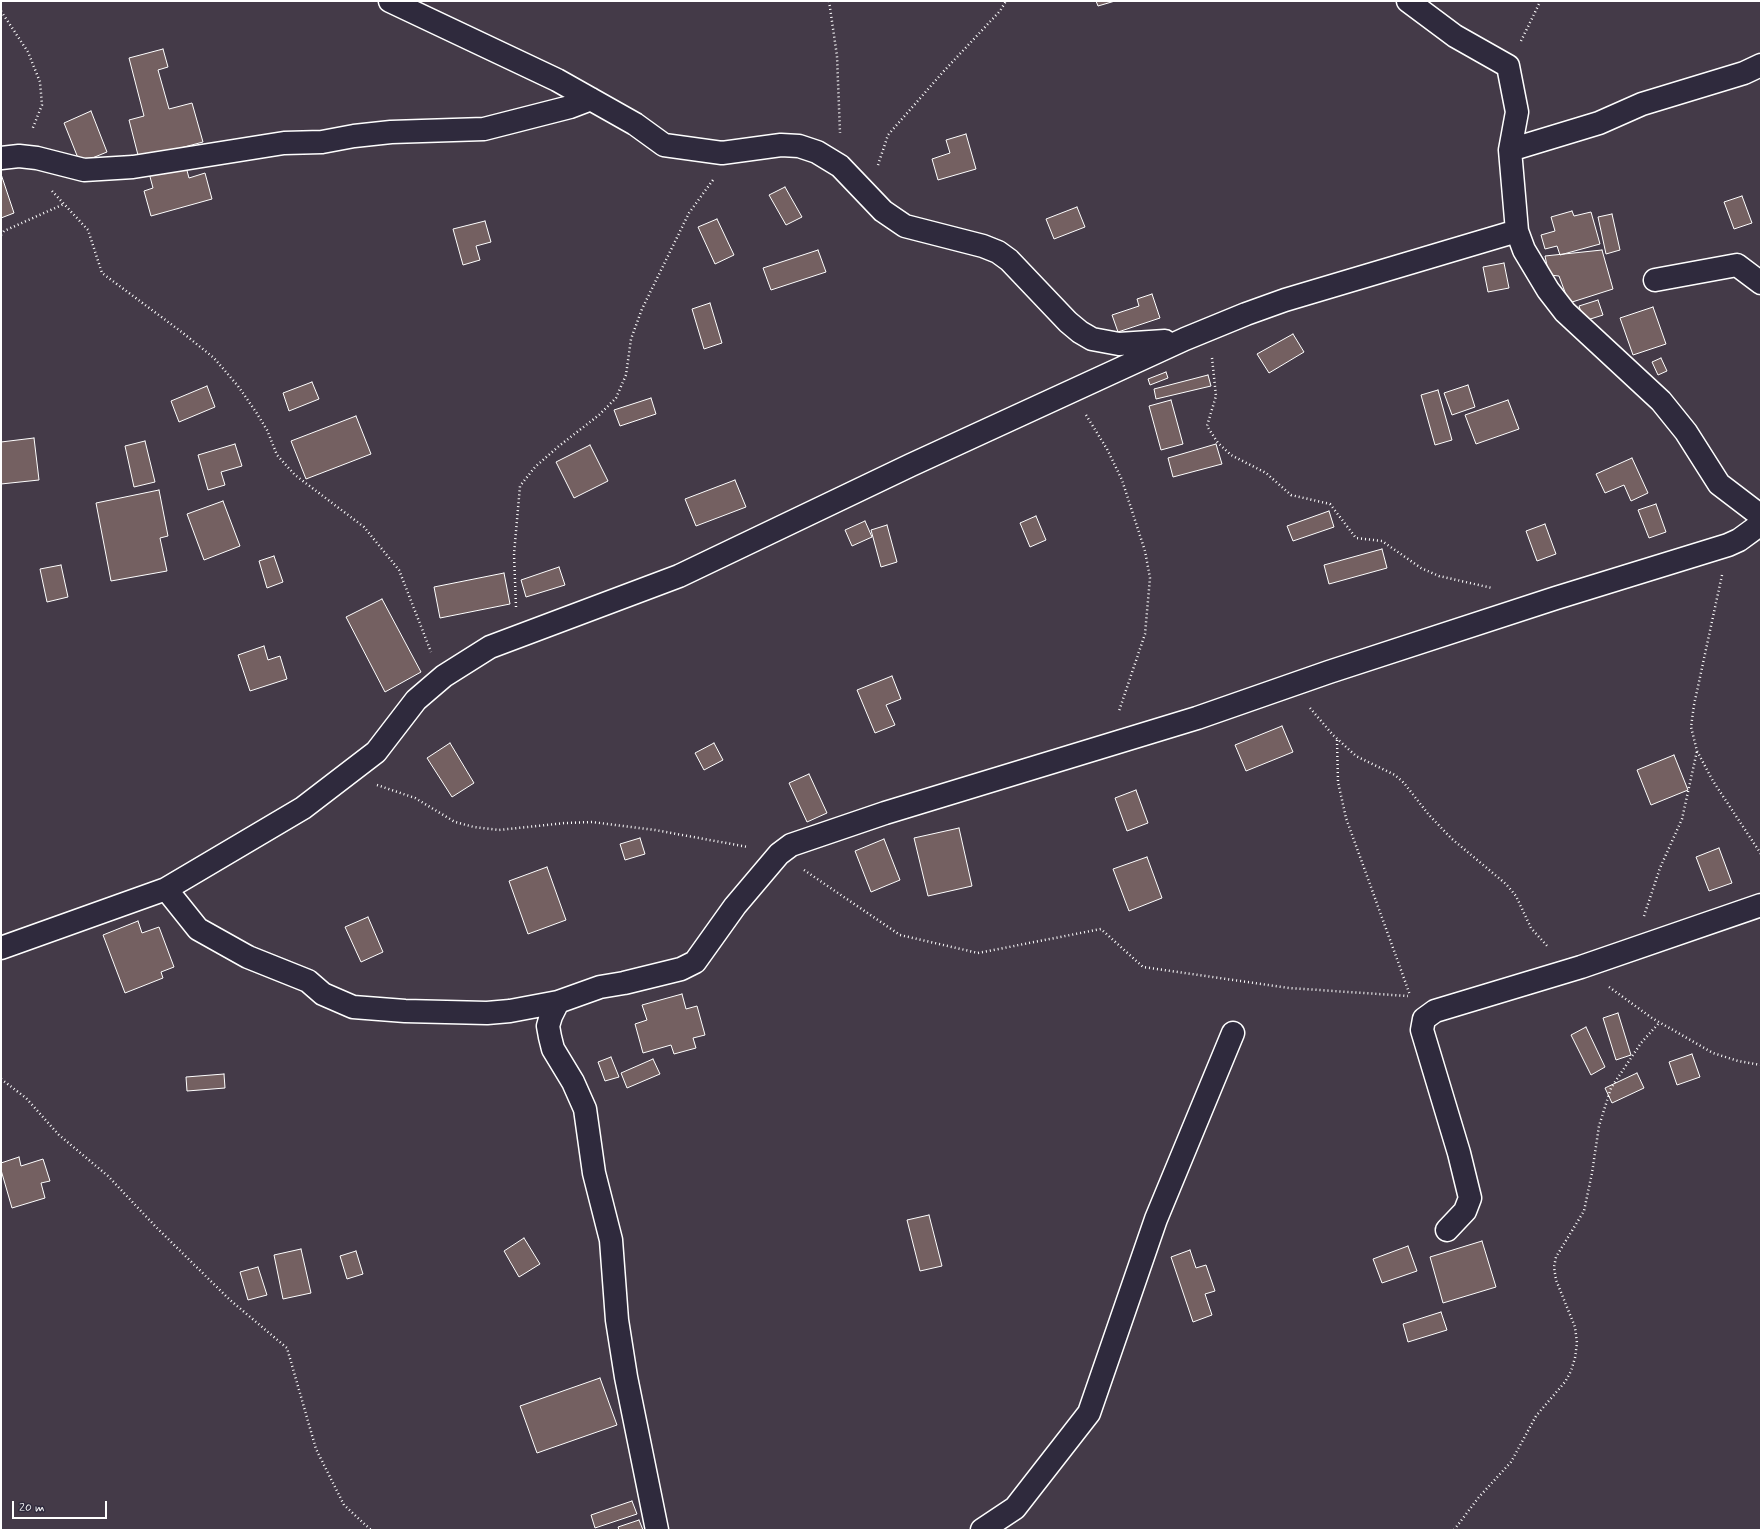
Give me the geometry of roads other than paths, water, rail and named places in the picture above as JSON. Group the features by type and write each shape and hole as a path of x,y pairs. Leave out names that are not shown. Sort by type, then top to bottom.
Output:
{"street":[{"path":"390,1 557,80 635,124 664,145 702,151 732,152 781,145 799,146 817,152 840,166 872,201 892,218 905,226 983,246 998,252 1009,260 1068,322 1080,332 1092,339 1119,344 1136,344 1185,339"},
{"path":"1408,1 1455,36 1508,66 1517,112 1510,150 1517,231 1524,250 1548,290 1565,312 1661,401 1686,432 1718,484 1761,516"},
{"path":"1510,150 1599,123 1642,104 1744,73 1761,65"},
{"path":"10,157 56,162 84,170 133,167 284,143 322,142 354,136 391,132 484,129 570,107 591,98"},
{"path":"1,948 166,889 303,808 376,752 416,700 444,676 490,647 679,576 910,465 1185,339 1286,300 1517,231"},
{"path":"1655,280 1737,264 1761,283"},
{"path":"166,889 198,929 248,957 308,981 323,994 353,1007 405,1011 486,1013 510,1012 558,1002 600,987 624,984 681,969 694,962 735,906 779,854 791,845 819,834 1197,718 1551,600 1728,545 1739,540 1761,524"},
{"path":"1447,1230 1465,1211 1470,1198 1459,1153 1422,1030 1424,1019 1435,1011 1478,1000 1581,967 1638,946 1761,906"},
{"path":"558,1002 550,1016 548,1026 550,1037 553,1049 573,1082 585,1109 594,1173 611,1240 618,1327 657,1530"},
{"path":"982,1530 1015,1508 1089,1413 1156,1220 1232,1033"}]}
